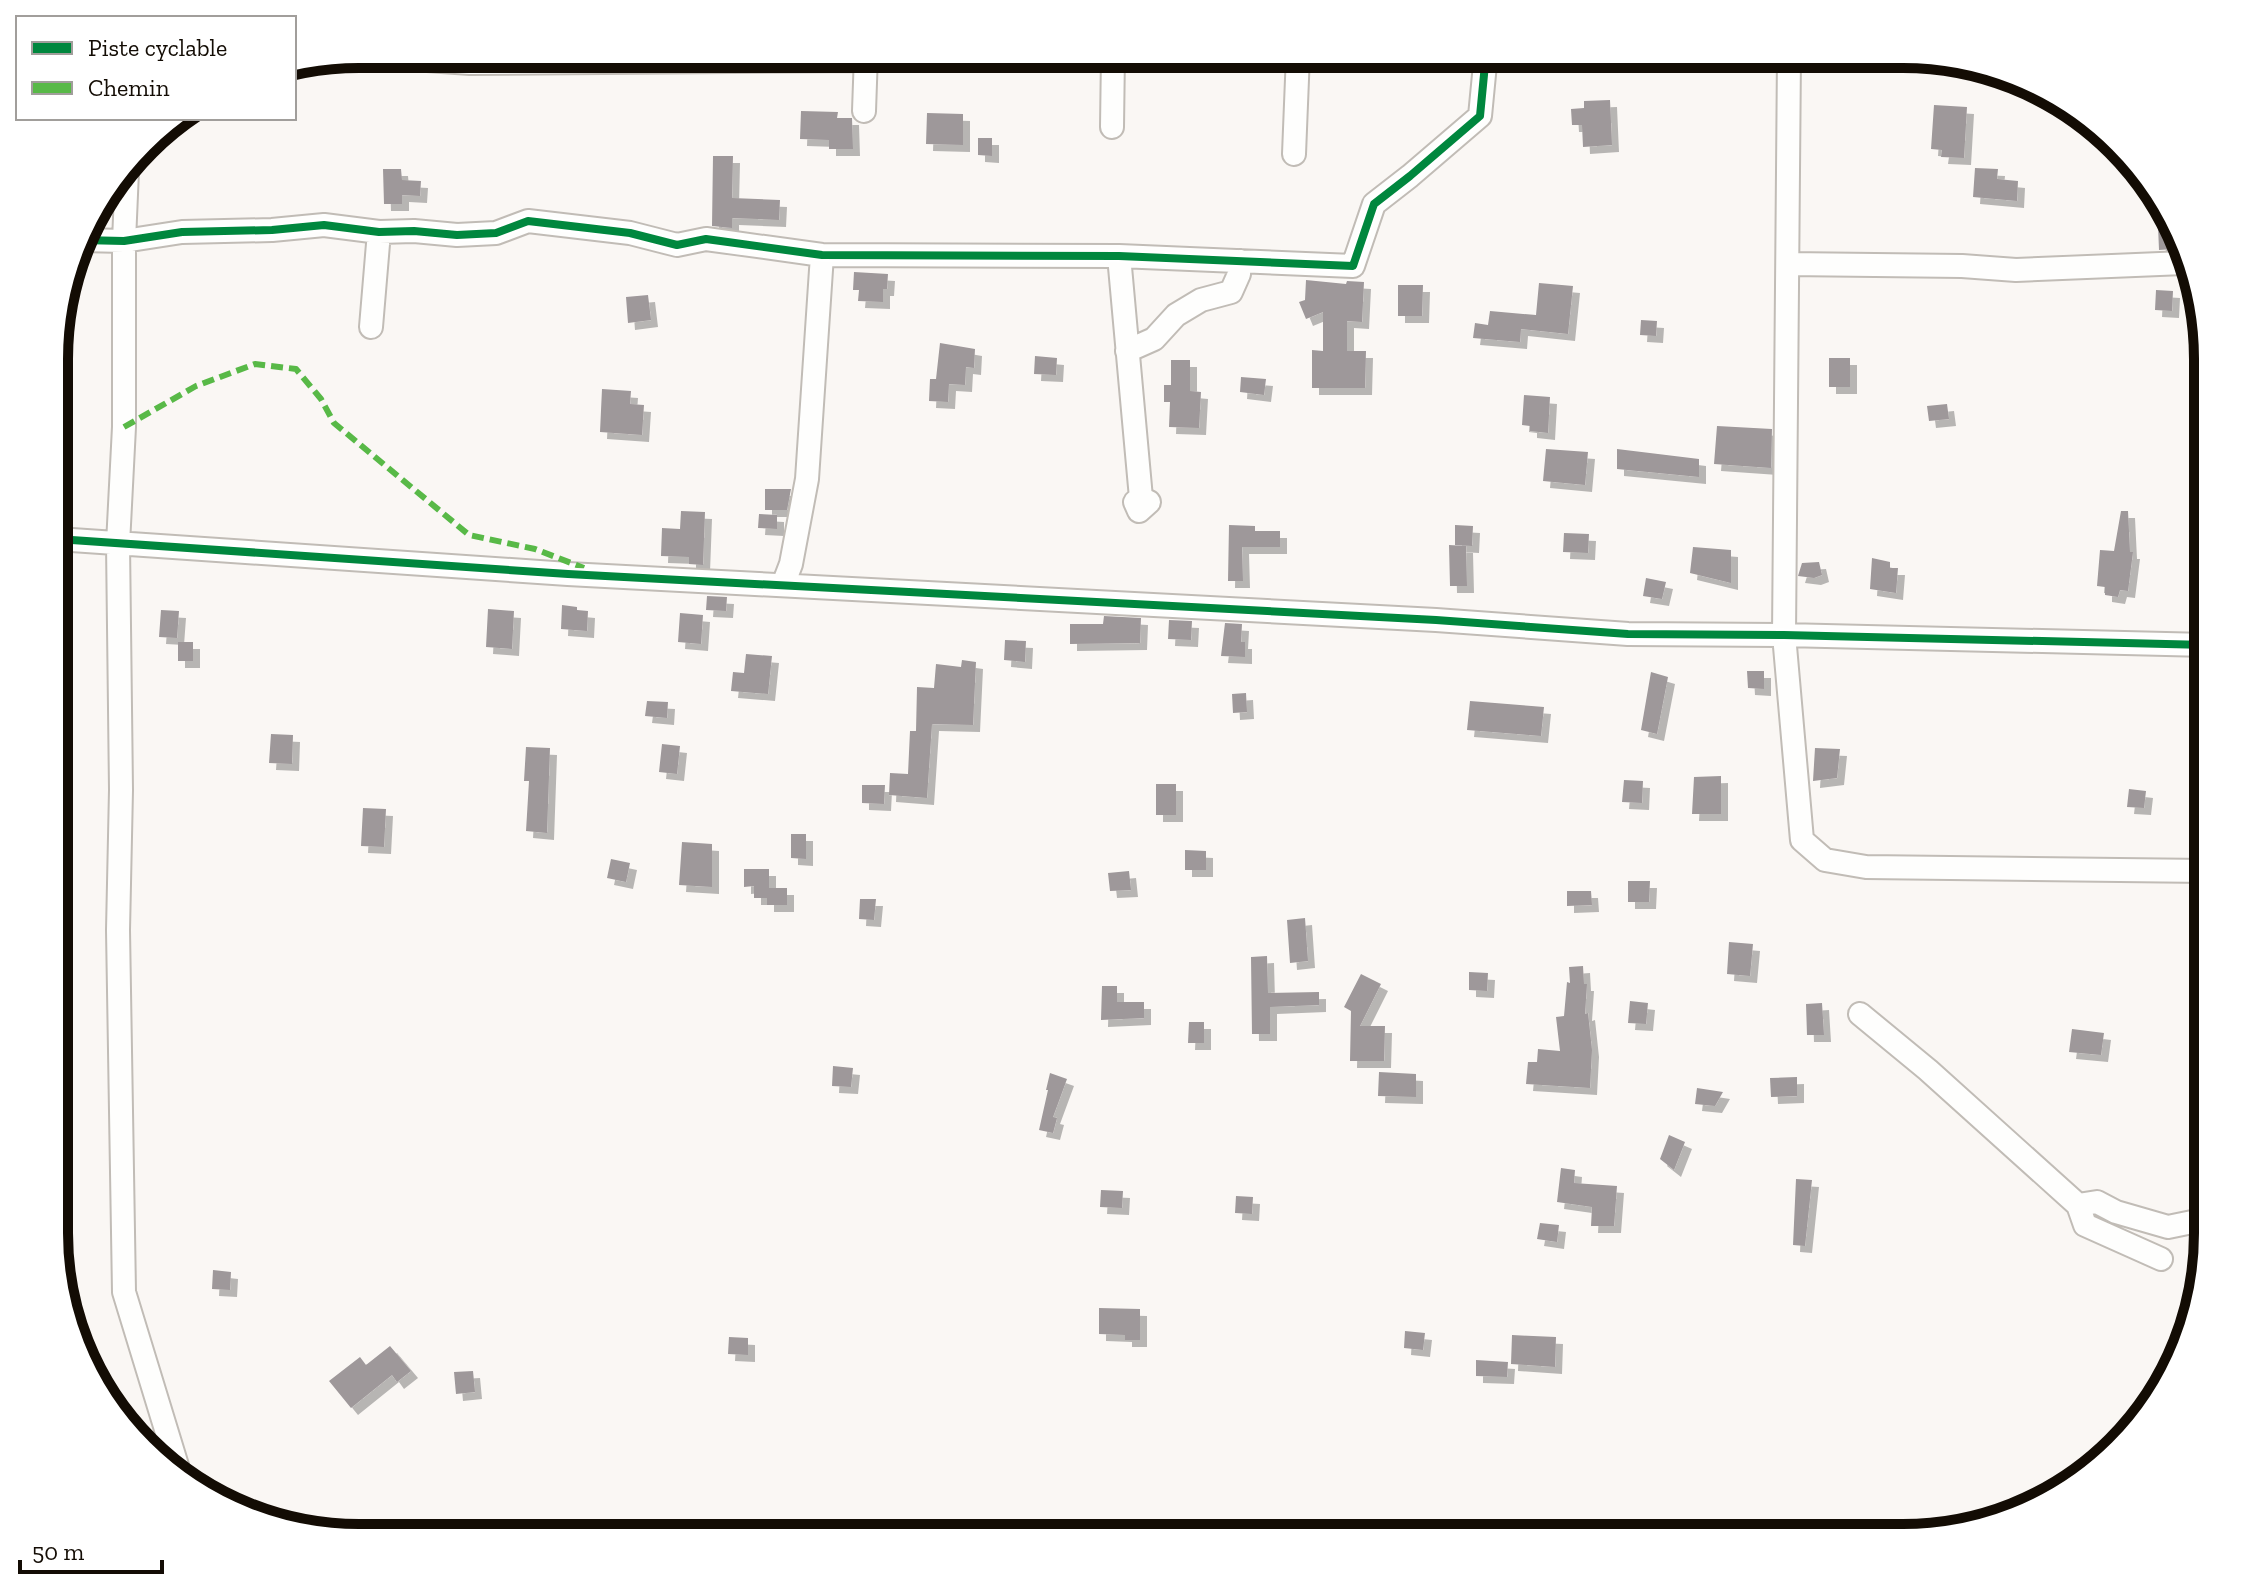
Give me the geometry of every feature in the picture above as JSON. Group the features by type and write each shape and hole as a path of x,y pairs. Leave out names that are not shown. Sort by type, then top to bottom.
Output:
{"street":[{"path":"864,111 866,68"},
{"path":"1112,127 1113,68"},
{"path":"1294,154 1297,68"},
{"path":"93,240 124,241 182,232 272,230 324,225 379,232 457,235 496,233 528,221 630,233 677,245 706,239 822,255 1119,256 1353,266 1374,204 1480,116 1485,68"},
{"path":"1789,68 1784,635 1802,840 1825,860 1866,867 2194,871"},
{"path":"126,184 124,427 118,544 121,790 118,930 124,1292 175,1458"},
{"path":"371,327 379,232"},
{"path":"783,585 791,564 807,479 822,255"},
{"path":"1119,256 1141,498"},
{"path":"1127,351 1154,339 1176,315 1201,300 1231,292 1239,274 1240,261"},
{"path":"1788,264 1962,266 2016,270 2178,263"},
{"path":"68,540 568,574 1421,619 1628,634 2194,645"},
{"path":"1860,1014 1928,1070 2078,1205 2085,1225 2161,1259"},
{"path":"2078,1205 2097,1202 2116,1212 2168,1227 2194,1222"}],"building":[{"path":"1610,100 1612,145 1583,147 1582,125 1572,125 1571,109 1584,108 1584,101"},
{"path":"1934,105 1967,107 1964,158 1941,157 1942,150 1931,149"},
{"path":"801,111 838,112 837,118 852,118 853,149 829,149 829,140 800,139"},
{"path":"927,113 963,114 963,145 926,144"},
{"path":"978,138 992,138 992,156 978,155"},
{"path":"713,156 733,156 732,198 780,200 779,220 732,218 732,228 712,226"},
{"path":"1975,168 1998,169 1997,179 2018,181 2017,201 1973,197"},
{"path":"383,169 401,169 402,180 421,181 420,196 402,195 402,204 384,204"},
{"path":"2158,226 2162,226 2172,249 2159,250"},
{"path":"854,272 888,274 883,302 858,301 859,290 853,290"},
{"path":"1306,280 1346,284 1347,281 1364,282 1362,322 1347,321 1347,351 1366,351 1365,388 1312,388 1312,350 1323,351 1323,312 1306,319 1299,302 1305,300"},
{"path":"1539,283 1573,286 1568,334 1521,329 1520,342 1473,338 1475,323 1488,325 1490,311 1536,315"},
{"path":"1398,285 1423,285 1422,316 1398,316"},
{"path":"2156,290 2173,291 2172,311 2155,310"},
{"path":"648,295 651,320 628,323 626,297"},
{"path":"1641,320 1657,321 1656,336 1640,335"},
{"path":"940,343 975,349 974,368 966,367 965,385 949,384 948,402 929,401 930,379 936,379"},
{"path":"1035,356 1057,358 1056,375 1034,374"},
{"path":"1829,358 1850,358 1850,387 1829,387"},
{"path":"1171,360 1190,360 1190,391 1201,392 1199,428 1169,427 1170,402 1164,402 1164,385 1171,385"},
{"path":"1241,377 1266,379 1264,395 1240,392"},
{"path":"602,389 631,391 630,404 644,405 642,435 600,432"},
{"path":"1524,395 1550,397 1548,433 1530,431 1530,426 1522,425"},
{"path":"1947,404 1949,419 1929,421 1927,406"},
{"path":"1717,426 1772,429 1771,468 1714,464"},
{"path":"1546,449 1588,452 1585,485 1543,481"},
{"path":"1617,449 1699,459 1699,477 1617,469"},
{"path":"765,489 791,489 787,510 765,510"},
{"path":"681,511 705,512 703,565 689,564 689,557 661,556 662,528 680,529"},
{"path":"2121,511 2128,511 2130,552 2133,552 2128,591 2120,590 2118,597 2105,595 2105,587 2097,586 2100,550 2114,551"},
{"path":"759,514 777,515 777,529 758,528"},
{"path":"1229,525 1255,526 1255,531 1280,531 1280,547 1242,547 1243,581 1228,581"},
{"path":"1455,525 1473,526 1472,546 1455,545"},
{"path":"1564,533 1589,534 1588,553 1563,552"},
{"path":"1449,545 1466,546 1467,586 1450,586"},
{"path":"1693,547 1731,550 1731,583 1690,573"},
{"path":"1872,558 1890,562 1890,568 1898,568 1896,593 1870,589"},
{"path":"1819,562 1822,575 1814,578 1798,576 1802,563"},
{"path":"1646,578 1666,582 1662,599 1643,596"},
{"path":"707,596 727,597 726,611 706,610"},
{"path":"562,605 588,611 587,631 561,629"},
{"path":"488,609 514,611 512,649 486,647"},
{"path":"161,610 179,611 177,638 159,637"},
{"path":"680,613 703,615 701,644 678,642"},
{"path":"1104,616 1141,618 1140,643 1070,644 1070,624 1103,624"},
{"path":"1169,620 1192,621 1191,640 1168,639"},
{"path":"1225,623 1242,624 1241,642 1245,642 1245,657 1221,656"},
{"path":"1005,640 1026,641 1025,662 1004,660"},
{"path":"178,642 193,642 193,661 178,661"},
{"path":"746,654 772,656 768,694 731,691 733,672 744,673"},
{"path":"962,660 976,662 973,725 932,724 927,798 889,795 890,773 908,774 910,731 916,731 917,687 934,688 936,664 961,667"},
{"path":"1747,671 1764,671 1764,689 1748,688"},
{"path":"1651,672 1668,677 1657,734 1641,730"},
{"path":"1246,693 1247,712 1233,713 1232,694"},
{"path":"647,701 668,702 667,718 645,716"},
{"path":"1470,701 1544,707 1541,736 1467,730"},
{"path":"271,734 293,735 292,764 269,763"},
{"path":"662,744 680,746 677,774 659,772"},
{"path":"526,747 550,748 547,833 526,831 529,781 524,781"},
{"path":"1815,748 1840,749 1837,778 1813,781"},
{"path":"1721,776 1721,814 1692,814 1694,777"},
{"path":"1624,780 1643,781 1642,803 1622,802"},
{"path":"1156,784 1176,784 1176,815 1156,815"},
{"path":"862,785 885,785 884,804 862,803"},
{"path":"2129,789 2146,791 2144,808 2127,807"},
{"path":"363,808 386,809 384,847 361,846"},
{"path":"791,834 806,834 806,859 791,858"},
{"path":"682,842 712,844 712,887 679,885"},
{"path":"1185,850 1206,851 1206,870 1185,870"},
{"path":"611,859 630,863 626,882 607,878"},
{"path":"744,869 769,869 769,888 787,888 787,905 767,905 767,898 754,898 754,886 744,887"},
{"path":"1129,871 1131,890 1110,891 1108,873"},
{"path":"1628,881 1650,881 1649,902 1628,902"},
{"path":"1567,891 1591,891 1592,905 1567,906"},
{"path":"860,899 876,899 874,920 859,919"},
{"path":"1305,918 1308,961 1290,963 1287,920"},
{"path":"1729,942 1753,944 1750,976 1727,974"},
{"path":"1267,956 1268,993 1319,992 1319,1005 1270,1007 1270,1034 1252,1034 1251,957"},
{"path":"1583,966 1584,984 1587,984 1585,1014 1588,1013 1592,1050 1590,1088 1526,1084 1528,1062 1537,1062 1538,1049 1560,1051 1556,1017 1564,1016 1567,982 1570,983 1569,967"},
{"path":"1469,972 1488,973 1487,991 1469,990"},
{"path":"1361,974 1381,984 1360,1026 1385,1026 1384,1061 1350,1061 1351,1011 1344,1007"},
{"path":"1102,986 1117,986 1117,1002 1144,1002 1144,1018 1101,1020"},
{"path":"1630,1001 1648,1003 1646,1024 1628,1023"},
{"path":"1822,1003 1824,1035 1807,1035 1806,1004"},
{"path":"1189,1022 1204,1022 1204,1043 1188,1043"},
{"path":"2072,1029 2104,1033 2101,1055 2069,1052"},
{"path":"833,1066 853,1068 851,1087 832,1086"},
{"path":"1379,1072 1416,1074 1416,1097 1378,1096"},
{"path":"1050,1073 1067,1079 1053,1117 1057,1118 1053,1133 1039,1130"},
{"path":"1797,1077 1797,1096 1771,1097 1770,1078"},
{"path":"1697,1088 1723,1092 1715,1106 1695,1104"},
{"path":"1669,1135 1685,1142 1674,1170 1660,1159"},
{"path":"1561,1168 1575,1170 1574,1183 1617,1186 1614,1226 1591,1226 1592,1207 1557,1202"},
{"path":"1796,1179 1812,1180 1805,1246 1793,1245"},
{"path":"1101,1190 1123,1191 1122,1208 1100,1207"},
{"path":"1236,1196 1253,1197 1252,1214 1235,1213"},
{"path":"1540,1223 1559,1225 1557,1242 1537,1239"},
{"path":"213,1270 231,1272 230,1290 212,1289"},
{"path":"1099,1308 1140,1309 1140,1340 1125,1340 1125,1335 1099,1334"},
{"path":"1405,1331 1425,1333 1423,1350 1404,1348"},
{"path":"1512,1335 1556,1337 1555,1367 1511,1364"},
{"path":"729,1337 748,1338 748,1355 728,1354"},
{"path":"390,1346 411,1371 397,1382 392,1375 351,1408 329,1381 360,1357 366,1365"},
{"path":"1476,1360 1508,1362 1507,1377 1476,1376"},
{"path":"473,1371 475,1392 456,1394 454,1372"}],"marked path":[{"path":"124,427 196,386 255,364 296,369 321,399 334,423 469,535 535,549 584,568"}],"cycle path":[{"path":"93,240 124,241 182,232 272,230 324,225 379,232 457,235 496,233 528,221 630,233 677,245 706,239 822,255 1119,256 1353,266 1374,204 1480,116 1485,68"},
{"path":"68,540 568,574 1436,620 1628,634 2194,645"}]}
